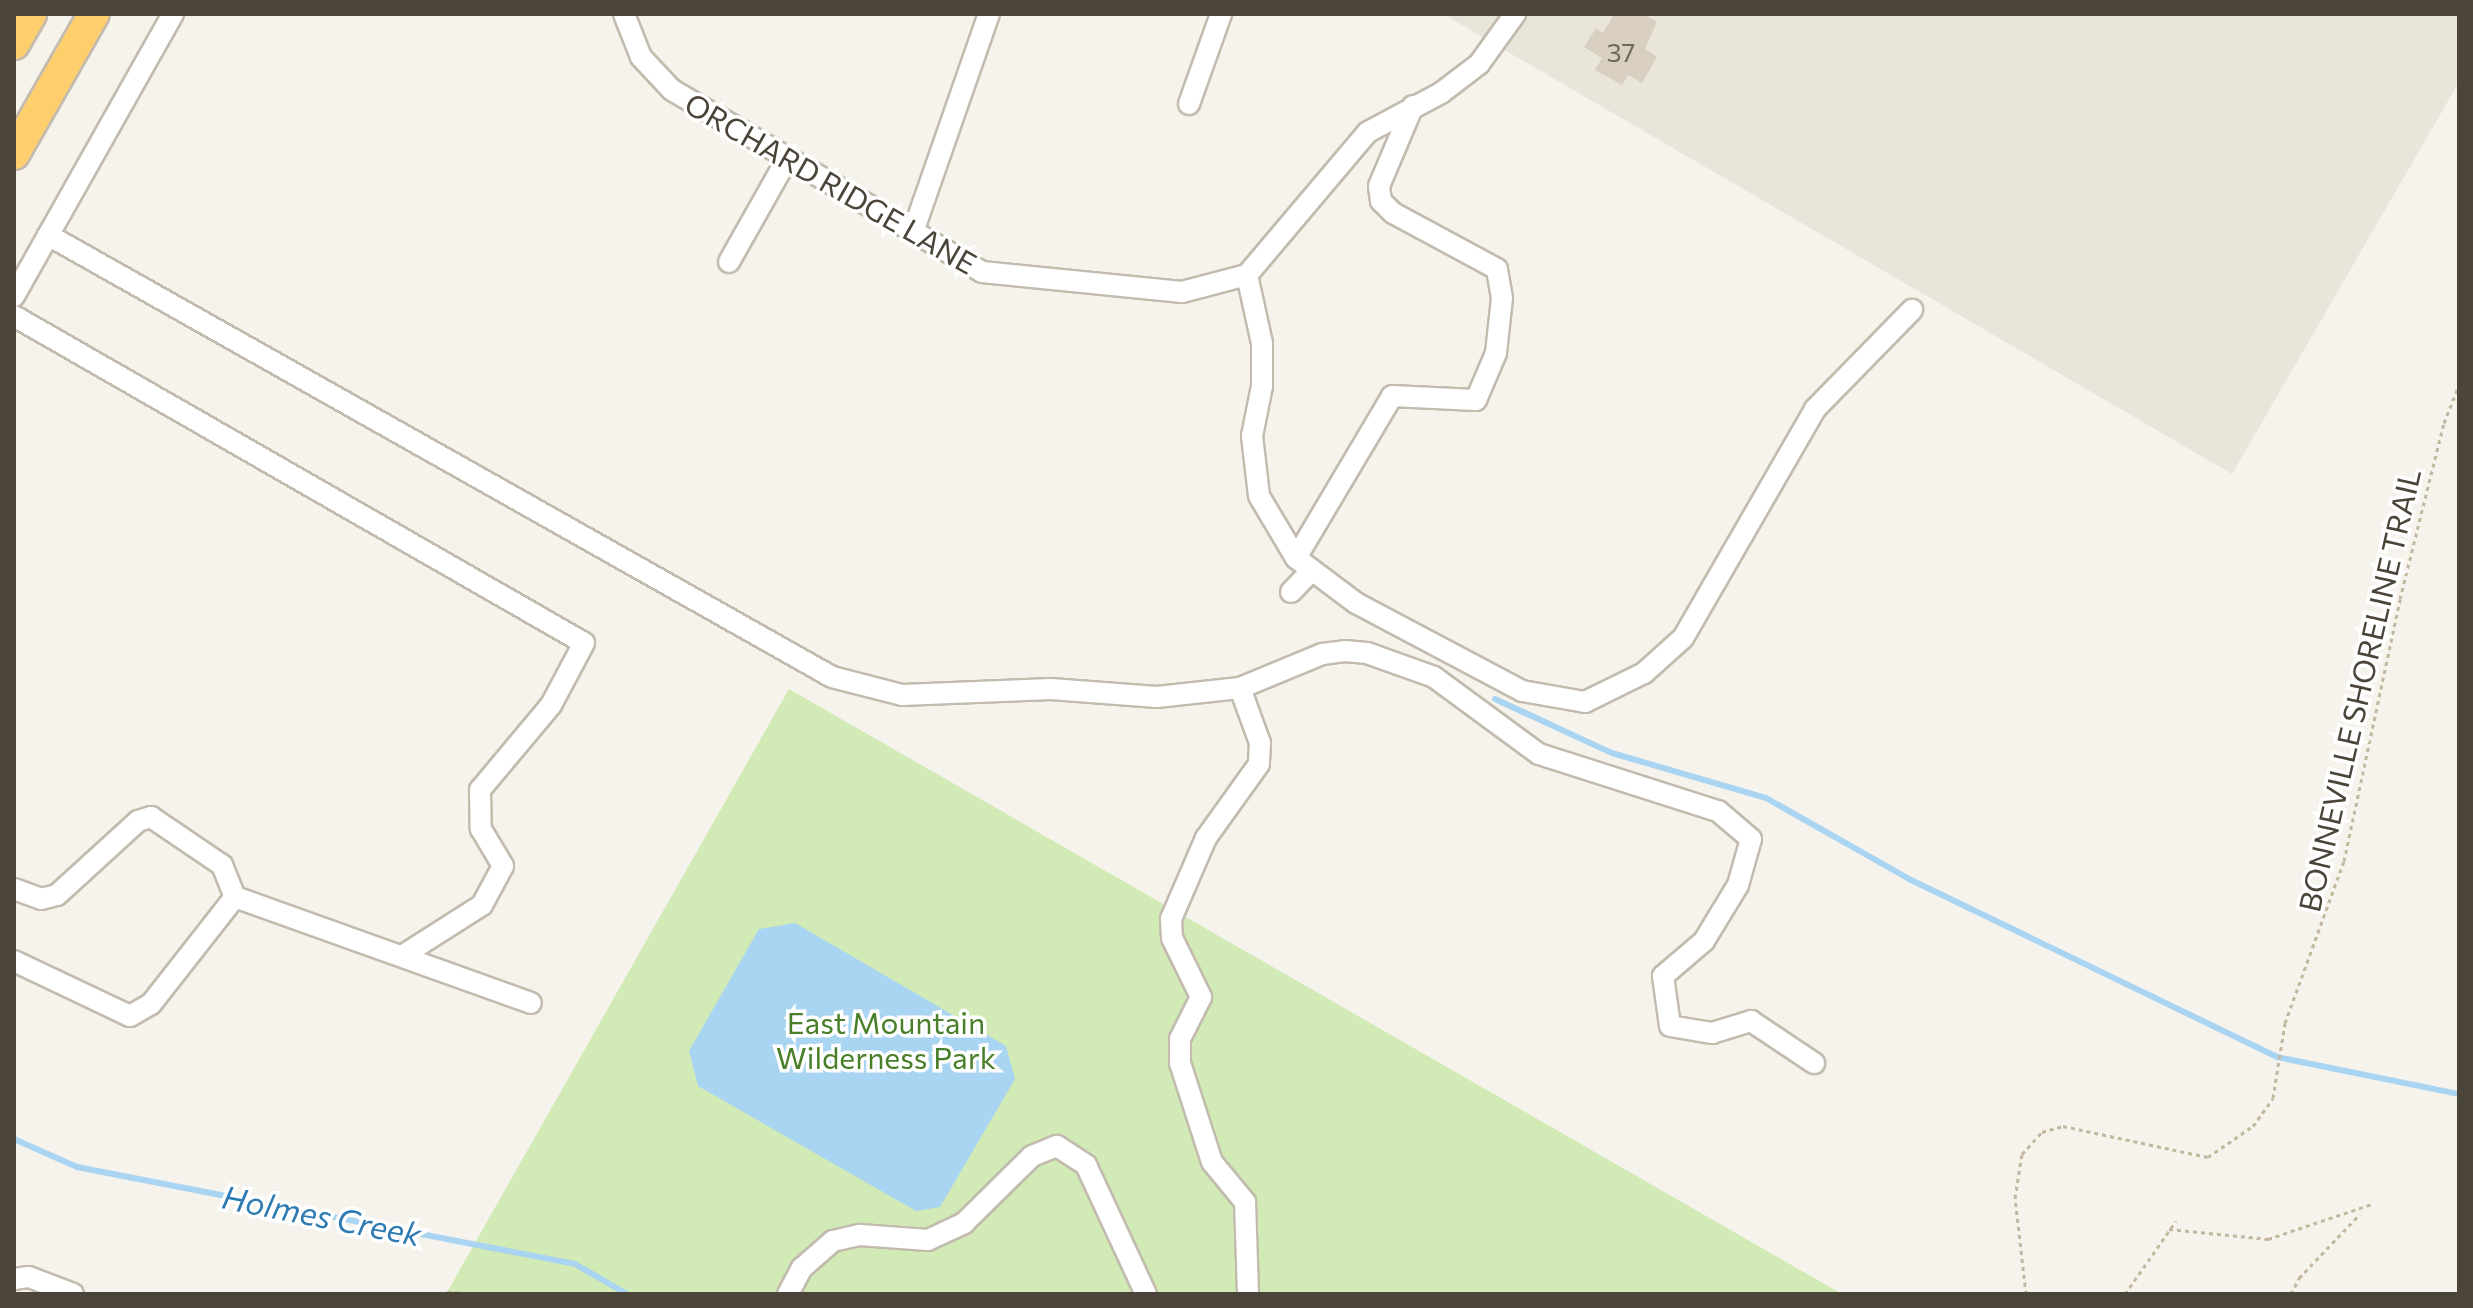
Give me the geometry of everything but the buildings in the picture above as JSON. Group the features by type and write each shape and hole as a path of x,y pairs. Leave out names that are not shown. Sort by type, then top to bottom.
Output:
{"highway":[{"path":"14,44 31,14"},
{"path":"14,154 94,14"}],"street":[{"path":"14,296 173,14"},
{"name":"ORCHARD RIDGE LANE","path":"624,14 641,57 660,81 786,161 982,272 1068,284 1182,292 1247,275"},
{"path":"913,232 989,14"},
{"path":"1189,104 1221,14"},
{"path":"1510,22 1479,64 1368,132 1247,275 1262,343 1262,386 1252,436 1259,496 1304,564 1356,603 1522,691 1585,702 1644,673 1683,638 1815,409 1912,310"},
{"path":"1291,592 1392,396 1476,400 1496,353 1502,298 1497,269 1393,213 1381,201 1379,186 1413,106"},
{"path":"729,262 786,161"},
{"path":"48,235 832,677 902,695 1051,689 1157,697 1240,688 1322,654 1367,653 1434,677 1539,754 1718,811 1751,839 1738,885 1704,941 1663,976 1670,1026 1712,1033 1751,1021 1814,1063"},
{"path":"14,316 584,643 551,705 480,790 481,829 503,866 482,905 402,956"},
{"path":"1240,688 1260,743 1259,764 1206,838 1171,919 1172,938 1201,997 1180,1039 1180,1063 1212,1162 1245,1202 1248,1294"},
{"path":"14,889 41,899 57,895 138,821 151,817 222,865 235,897 531,1003"},
{"path":"14,961 130,1016 151,1004 235,897"},
{"path":"788,1294 802,1268 833,1241 860,1235 916,1241 942,1235 977,1213 1032,1156 1057,1146 1086,1165 1146,1294"},
{"path":"14,1279 29,1277 73,1294"}],"path":[{"name":"BONNEVILLE SHORELINE TRAIL","path":"2026,1294 2015,1198 2022,1154 2042,1132 2074,1128 2208,1157 2253,1126 2273,1098 2285,1023 2344,861 2400,599 2444,423 2459,385"},
{"path":"2291,1294 2299,1278 2372,1204"},
{"path":"2169,1229 2268,1239 2362,1211"},
{"path":"2125,1294 2176,1221"},
{"path":"447,1292 487,1294"}],"shaded area":[{"path":"1443,14 2459,14 2459,82 2232,474"}],"green space":[{"name":"East Mountain Wilderness Park","path":"789,689 1842,1294 446,1294"}],"water":[{"path":"795,923 1006,1046 1015,1079 940,1207 916,1211 698,1086 689,1051 759,929"}],"waterway":[{"path":"1495,699 1612,753 1766,798 1909,879 2277,1057 2459,1094"},
{"name":"Holmes Creek","path":"14,1139 77,1167 575,1264 627,1294"}]}
